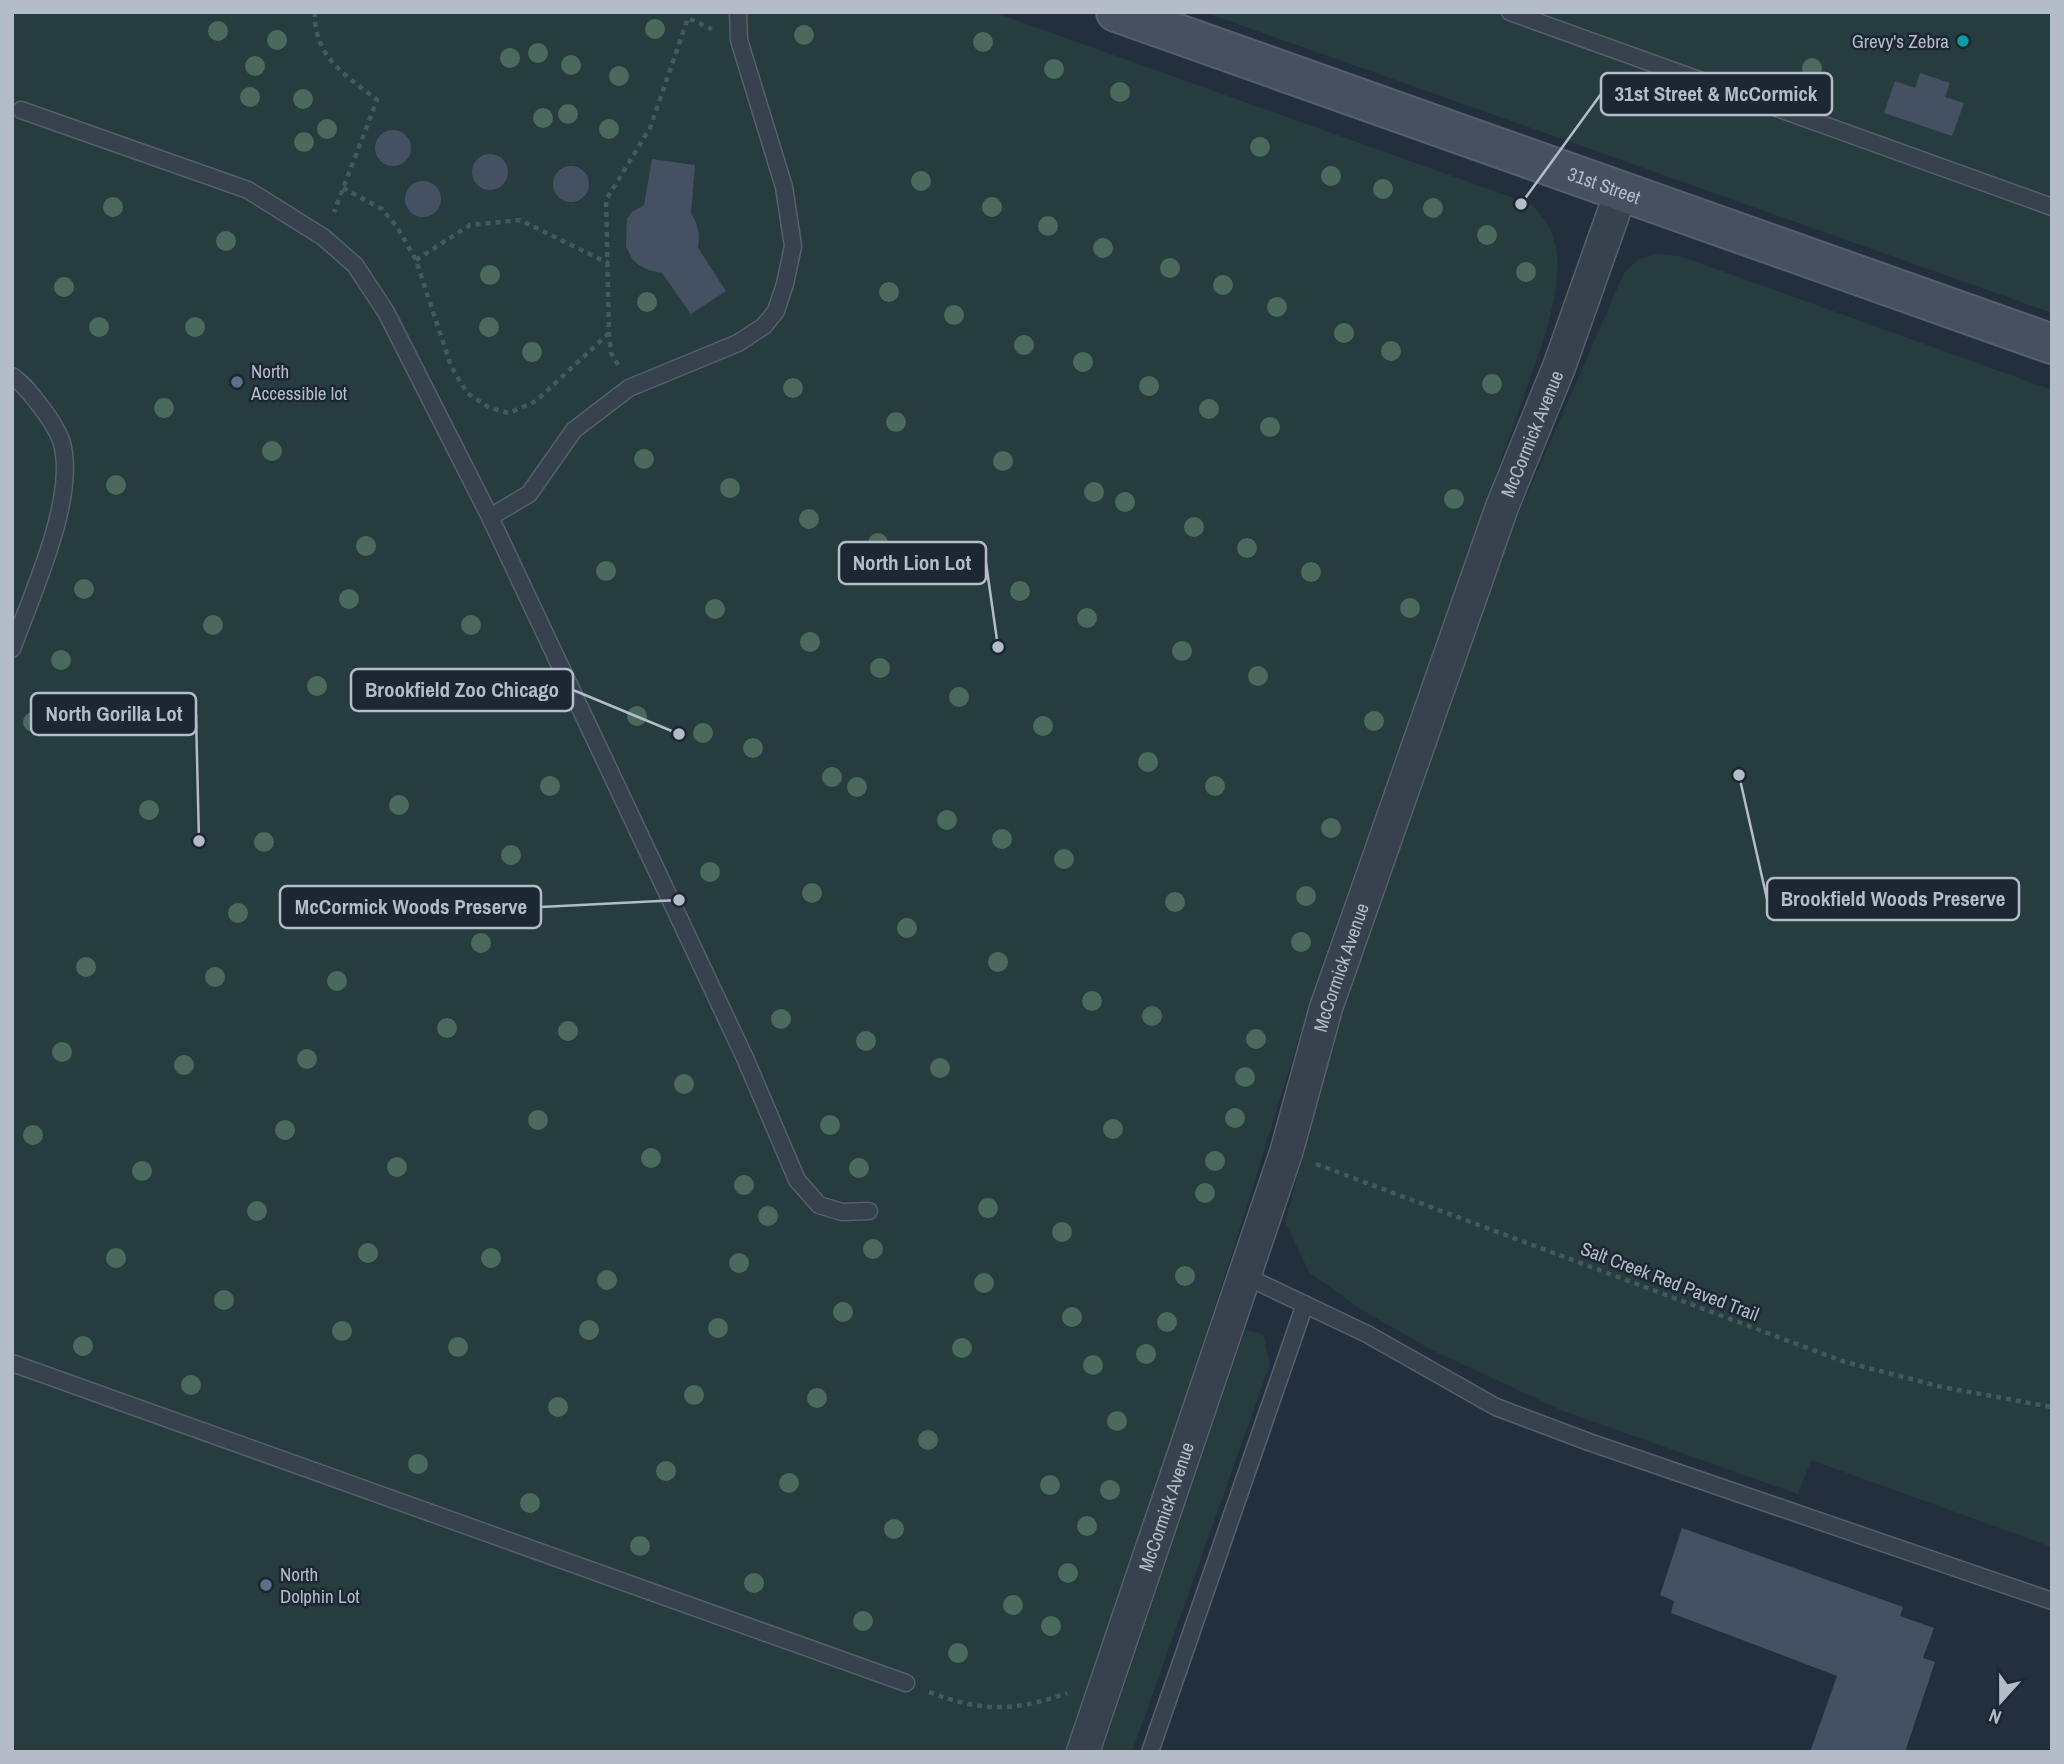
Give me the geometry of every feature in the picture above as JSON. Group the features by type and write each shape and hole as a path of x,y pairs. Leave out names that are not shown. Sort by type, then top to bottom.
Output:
{"main road":[{"name":"31st Street","path":"1116,12 2052,344"}],"street":[{"name":"McCormick Avenue","path":"1083,1752 1286,1153 1331,995 1502,507 1559,367 1621,191"}],"lane":[{"path":"490,517 529,494 574,430 629,388 738,343 764,326 776,311 793,246 784,187 739,40 738,12"},
{"path":"1510,12 2052,207"},
{"path":"21,110 248,190 324,237 355,265 386,312 490,517 745,1059 797,1180 820,1205 842,1212 869,1211"},
{"path":"12,376 23,383 44,410 61,440 65,473 63,501 12,649"},
{"path":"1245,1276 1367,1334 1496,1407 1589,1443 2052,1601"},
{"path":"1150,1752 1305,1304"},
{"path":"12,1363 906,1683"}],"path":[{"path":"315,12 314,26 330,62 377,100 324,237"},
{"path":"629,388 611,353 606,200 650,128 688,18 739,40"},
{"path":"343,188 382,209 397,227 416,260 452,366 467,393 490,408 509,414 536,401 609,334"},
{"path":"416,260 470,225 520,220 608,263"},
{"name":"Salt Creek Red Paved Trail","path":"1286,1153 1845,1362 1942,1387 2052,1407"},
{"path":"906,1683 959,1704 1000,1708 1035,1704 1107,1679"}],"green space":[{"path":"12,12 993,12 1530,204 1543,218 1552,234 1557,269 1556,287 1543,342 1320,970 1238,1235 1070,1752 12,1752"},
{"path":"1204,12 2052,12 2052,313"},
{"path":"1659,254 1680,256 2052,390 2052,1547 1811,1460 1798,1494 1563,1411 1434,1351 1362,1310 1309,1272 1285,1222 1339,1024 1513,527 1624,273 1639,259"},
{"path":"1245,1330 1263,1334 1270,1364 1132,1752 1102,1752"}],"building":[{"path":"1920,73 1950,83 1945,97 1964,103 1952,136 1884,113 1895,81 1915,88"},
{"path":"393,130 405,136 411,148 405,160 393,166 381,160 375,148 381,136"},
{"path":"490,154 503,159 508,172 503,185 490,190 477,185 472,172 477,159"},
{"path":"652,159 695,165 691,213 699,235 698,248 726,291 691,314 662,273 639,265 626,247 627,219 632,212 644,205"},
{"path":"571,166 583,172 589,184 583,196 571,202 559,196 553,184 559,172"},
{"path":"423,181 435,187 441,199 435,211 423,217 411,211 405,199 411,187"},
{"path":"1682,1528 1903,1607 1900,1616 1934,1628 1923,1658 1935,1662 1905,1752 1810,1752 1837,1676 1671,1613 1674,1601 1660,1595"}],"place":[{"name":"Grevy's Zebra","path":"1963,41"},
{"name":"31st Street & McCormick","path":"1521,204"},
{"name":"North Accessible lot","path":"237,382"},
{"name":"North Lion Lot","path":"998,647"},
{"name":"Brookfield Zoo Chicago","path":"679,734"},
{"name":"Brookfield Woods Preserve","path":"1739,775"},
{"name":"North Gorilla Lot","path":"199,841"},
{"name":"McCormick Woods Preserve","path":"679,900"},
{"name":"North Dolphin Lot","path":"266,1585"}]}
